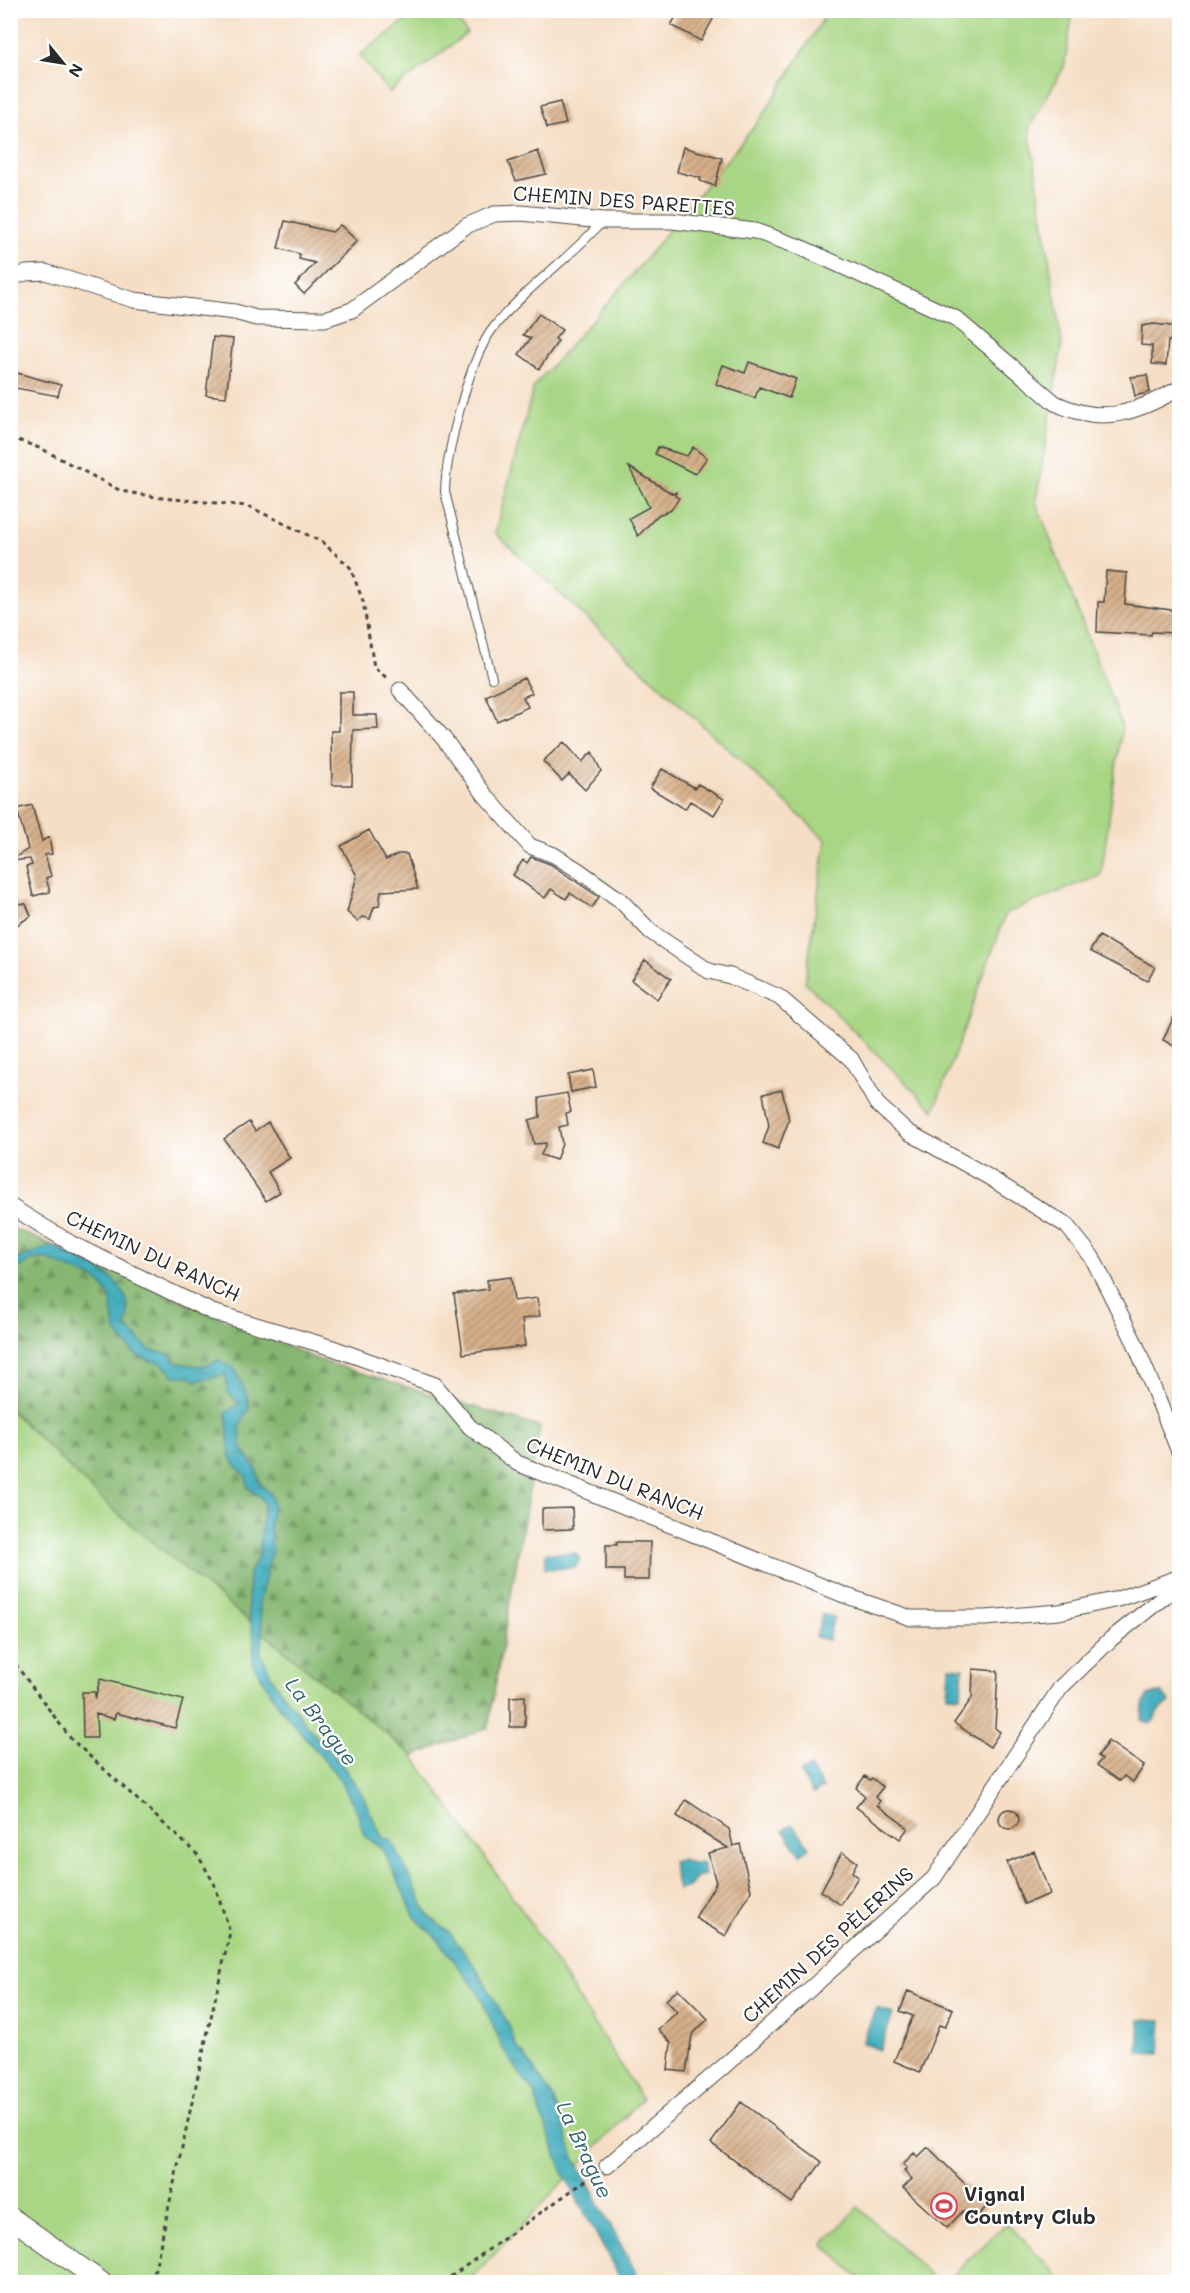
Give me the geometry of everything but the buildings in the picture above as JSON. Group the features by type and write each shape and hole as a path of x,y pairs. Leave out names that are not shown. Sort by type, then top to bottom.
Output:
{"street":[{"name":"CHEMIN DES PARETTES","path":"10,278 26,273 45,272 134,300 235,312 256,318 325,319 352,310 466,226 494,214 521,213 603,221 672,221 755,231 800,247 955,318 1055,403 1074,412 1097,417 1117,415 1179,388"},
{"path":"400,690 444,739 485,795 530,846 554,855 578,870 620,900 651,932 709,971 730,976 779,997 851,1059 877,1104 908,1132 987,1176 1067,1226 1092,1257 1135,1343 1179,1454"},
{"name":"CHEMIN DU RANCH","path":"10,1206 72,1244 212,1312 333,1348 435,1385 470,1427 517,1463 844,1595 911,1618 986,1618 1059,1612 1118,1599 1179,1577"},
{"name":"CHEMIN DES PÈLERINS","path":"607,2166 740,2052 934,1878 1061,1687 1111,1639 1165,1596 1179,1577"},
{"path":"10,2217 101,2283"}],"lane":[{"path":"492,678 445,492 446,472 471,367 494,327 582,245 603,221"}],"path":[{"path":"10,437 42,449 122,491 162,498 248,506 322,542 350,567 363,601 374,667 400,690"},
{"path":"10,1657 71,1739 197,1854 214,1883 230,1932 152,2283"},
{"path":"442,2283 607,2166"}],"green space":[{"path":"419,10 450,11 467,33 389,93 360,55"},
{"path":"828,11 1073,11 1064,67 1029,128 1062,344 1036,502 1122,726 1101,875 1006,913 934,1111 805,982 826,840 495,533 534,386 633,274 762,117"},
{"path":"10,1227 319,1360 540,1427 488,1728 413,1756 111,1508 11,1410"},
{"path":"10,1410 111,1508 413,1756 522,1910 642,2099 468,2282 11,2282"},
{"path":"858,2207 931,2276 924,2282 864,2282 823,2244"},
{"path":"1007,2223 1064,2282 945,2282"}],"water":[{"path":"52,1246 94,1266 118,1284 125,1296 128,1310 126,1327 150,1350 170,1354 174,1361 186,1364 202,1366 219,1360 235,1369 247,1395 249,1408 240,1426 241,1447 257,1470 260,1484 271,1494 273,1504 270,1523 272,1550 259,1603 263,1635 261,1654 276,1685 318,1739 343,1766 363,1796 382,1837 392,1841 429,1916 450,1933 476,1968 508,2023 517,2048 553,2097 574,2157 641,2282 622,2282 562,2171 533,2092 504,2051 478,1992 439,1941 415,1917 383,1850 364,1835 357,1812 339,1778 281,1709 253,1664 254,1640 248,1609 249,1572 259,1555 264,1503 259,1495 248,1488 246,1477 230,1458 226,1413 239,1403 227,1391 226,1374 196,1381 189,1376 175,1376 160,1362 150,1361 134,1354 116,1332 110,1296 98,1280 44,1258 33,1260 11,1272 11,1261"},
{"path":"545,1553 576,1553 580,1560 575,1568 545,1569"},
{"path":"822,1614 834,1617 828,1640 816,1637"},
{"path":"949,1667 963,1668 961,1696 947,1695"},
{"path":"1161,1692 1170,1702 1158,1712 1155,1721 1149,1724 1142,1720 1143,1705 1148,1696"},
{"path":"810,1767 823,1788 813,1794 800,1773"},
{"path":"792,1824 810,1847 801,1854 783,1831"},
{"path":"683,1859 692,1863 702,1862 705,1875 696,1877 689,1887 678,1890 672,1862"},
{"path":"876,2008 893,2014 880,2050 862,2043"},
{"path":"1140,2019 1162,2020 1160,2054 1138,2053"}],"place":[{"name":"Vignal Country Club","path":"944,2206"}],"water label":[{"name":"La Brague","path":"321,1722"},
{"name":"La Brague","path":"584,2150"}]}
